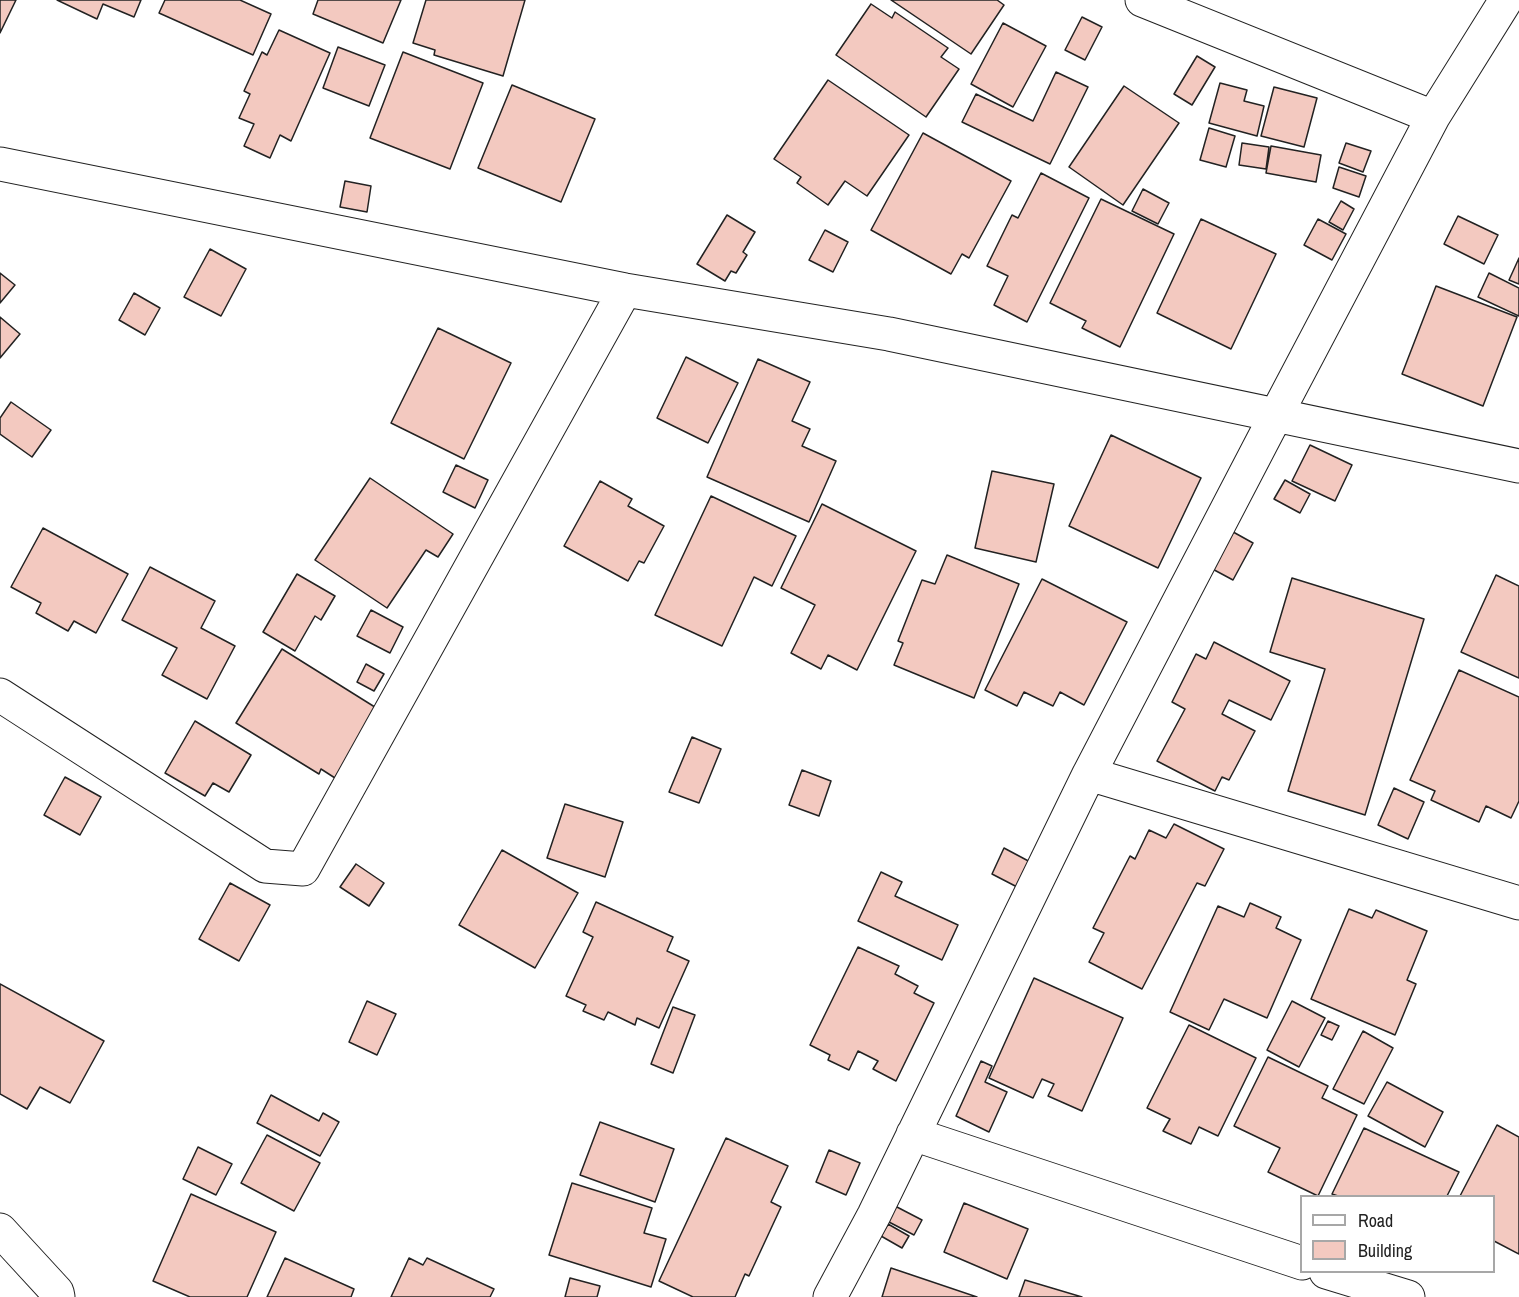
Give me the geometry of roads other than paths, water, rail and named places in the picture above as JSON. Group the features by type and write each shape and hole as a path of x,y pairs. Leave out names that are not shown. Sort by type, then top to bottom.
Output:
{"street":[{"path":"1142,0 1433,117"},
{"path":"830,1297 874,1215 1089,774 1275,417 1433,117 1506,0"},
{"path":"0,164 625,290 889,334 1275,417 1519,466"},
{"path":"0,695 265,866 303,869 625,290"},
{"path":"1089,774 1519,903"},
{"path":"913,1134 1300,1262"},
{"path":"0,1230 57,1292 58,1297"},
{"path":"1329,1273 1408,1297"}]}
